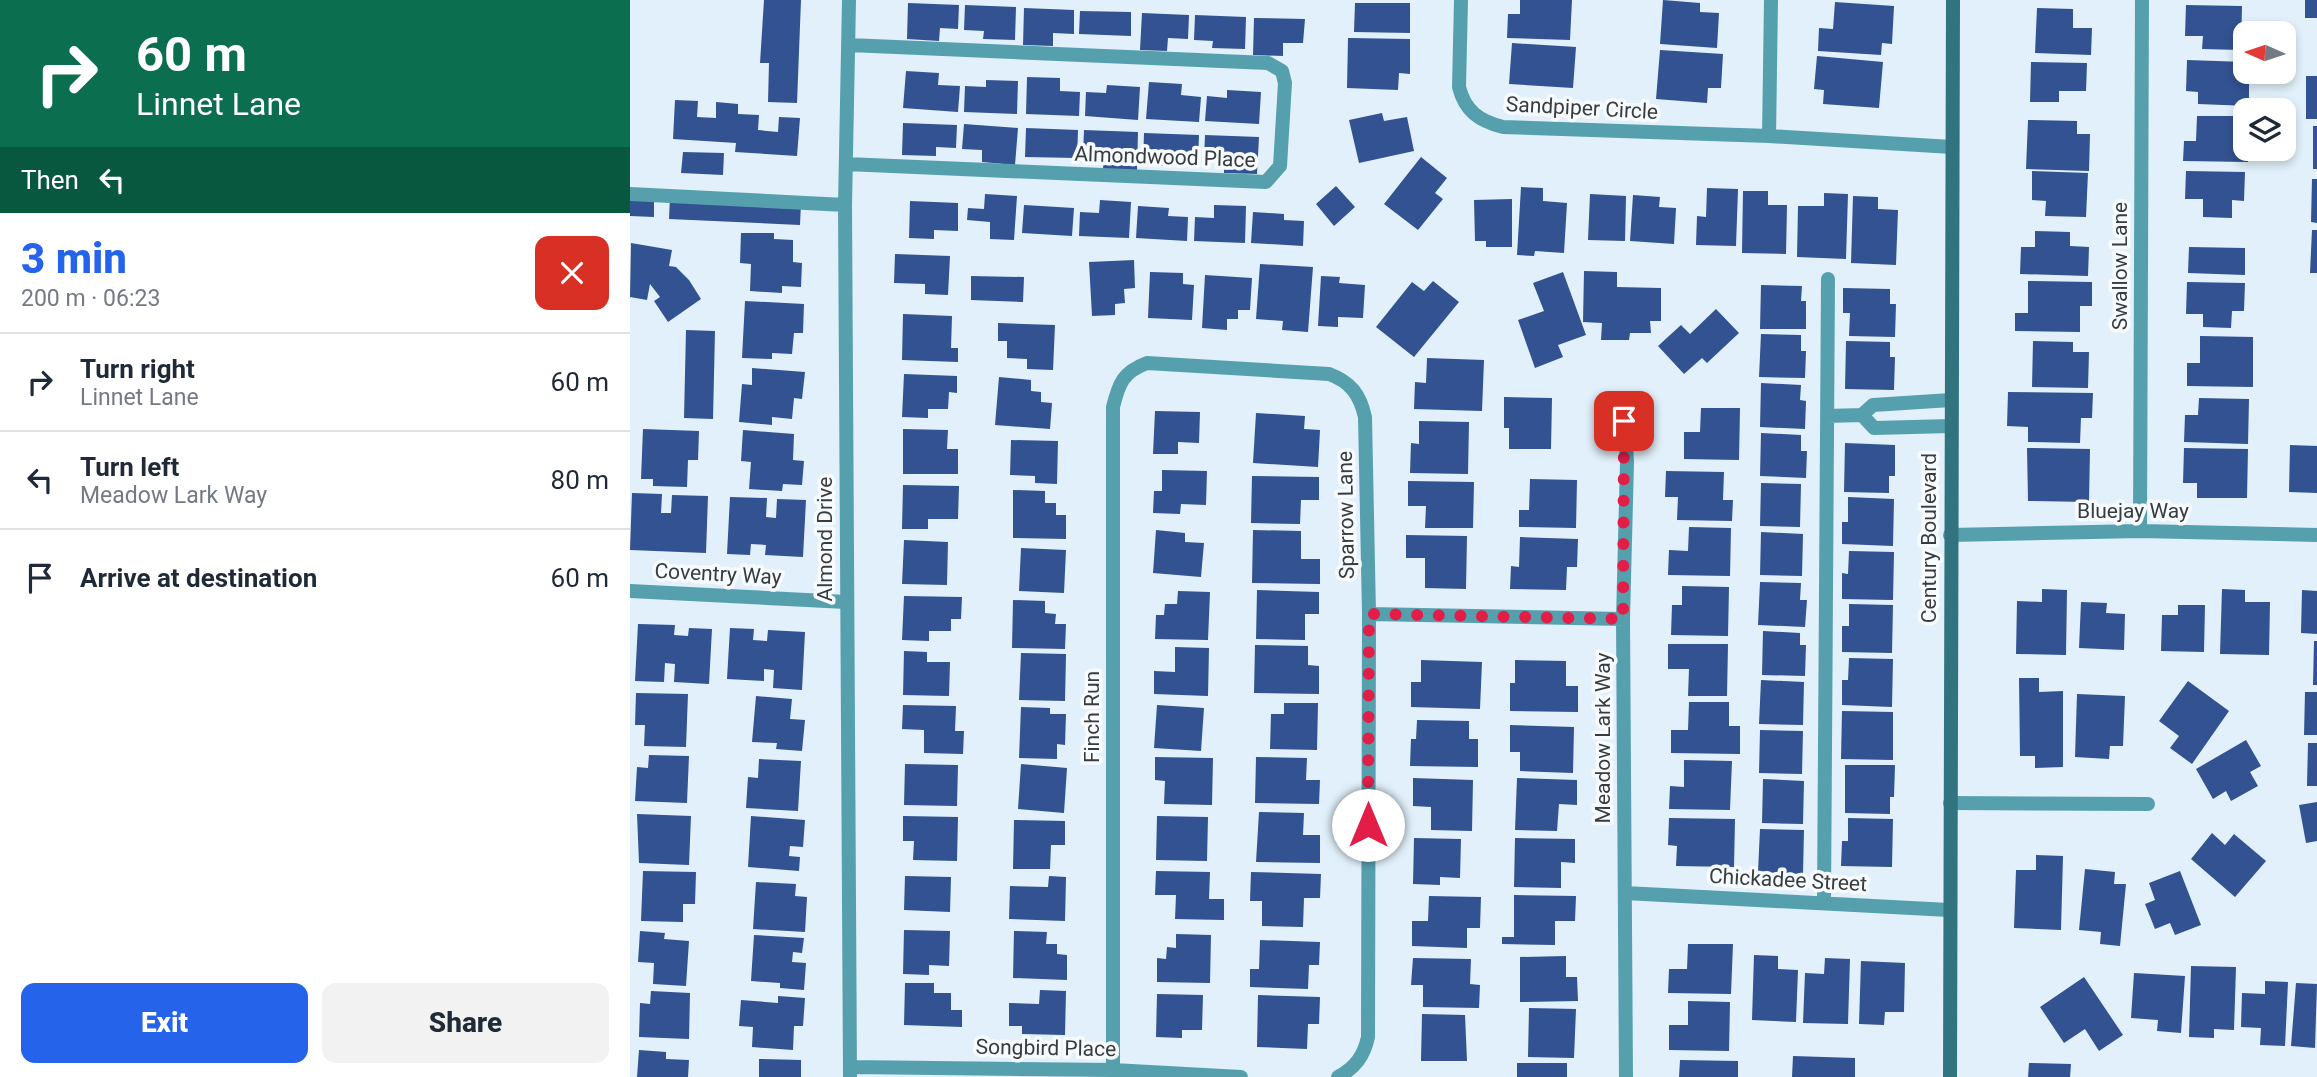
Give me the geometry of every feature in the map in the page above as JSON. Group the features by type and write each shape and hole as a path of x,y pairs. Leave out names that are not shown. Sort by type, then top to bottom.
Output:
{"street":[{"name":"Almond Drive","path":"849,0 845,205 850,1072"},
{"name":"Sandpiper Circle","path":"1461,0 1459,87 1462,99 1475,117 1486,123 1503,127 1769,136 1952,147"},
{"path":"1769,136 1771,0"},
{"name":"Century Boulevard","path":"1950,1077 1953,0"},
{"name":"Swallow Lane","path":"2140,531 2141,0"},
{"name":"Almondwood Place","path":"846,164 1266,182 1280,166 1285,83 1282,71 1268,63 849,45"},
{"path":"630,194 845,205"},
{"path":"1825,903 1828,279"},
{"name":"Sparrow Lane","path":"1130,370 1147,363 1329,374 1345,380 1360,398 1365,417 1369,614 1368,1037 1365,1051 1352,1070 1338,1077"},
{"name":"Finch Run","path":"1113,1070 1113,407 1119,382 1130,370"},
{"name":"Meadow Lark Way","path":"1623,400 1626,462 1623,619 1626,1077"},
{"path":"1826,416 1862,415 1873,405 1951,400"},
{"path":"1862,415 1874,428 1951,426"},
{"name":"Bluejay Way","path":"1950,536 2140,531 2317,535"},
{"name":"Coventry Way","path":"630,591 846,602"},
{"path":"1369,614 1623,619"},
{"path":"1950,803 2148,804"},
{"name":"Chickadee Street","path":"1625,893 1949,909"},
{"name":"Songbird Place","path":"850,1072 1113,1070 1241,1077"}],"building":[{"path":"764,0 801,0 797,103 768,102 769,63 760,63"},
{"path":"1520,0 1572,0 1570,40 1507,38 1508,14 1520,14"},
{"path":"1663,0 1700,3 1700,12 1719,13 1717,48 1660,44"},
{"path":"2305,0 2317,0 2317,18 2305,18"},
{"path":"1835,2 1894,6 1892,44 1882,43 1881,55 1818,51 1819,28 1833,29"},
{"path":"908,3 959,5 958,29 940,28 939,41 907,39"},
{"path":"1355,3 1410,3 1410,33 1354,32"},
{"path":"965,5 1016,7 1015,40 983,39 984,31 964,30"},
{"path":"2186,5 2242,6 2242,21 2233,21 2233,50 2202,49 2203,36 2185,36"},
{"path":"1024,8 1074,10 1074,34 1053,33 1053,46 1023,45"},
{"path":"2037,8 2073,9 2073,28 2092,28 2091,55 2035,53"},
{"path":"1080,11 1131,12 1131,36 1079,34"},
{"path":"1142,13 1189,15 1188,39 1168,38 1167,51 1140,50"},
{"path":"1195,15 1246,17 1245,49 1212,48 1213,41 1194,40"},
{"path":"1254,18 1305,19 1303,43 1283,43 1283,56 1253,55"},
{"path":"1348,38 1410,39 1410,74 1399,73 1398,90 1347,88"},
{"path":"1512,43 1576,47 1573,88 1509,84"},
{"path":"1660,50 1723,54 1721,88 1708,88 1707,103 1656,99"},
{"path":"1817,56 1883,62 1879,108 1823,104 1824,90 1814,89"},
{"path":"2187,60 2233,62 2233,84 2249,84 2249,98 2233,98 2233,105 2198,104 2198,92 2186,91"},
{"path":"2031,62 2087,63 2086,91 2059,91 2059,102 2030,102"},
{"path":"906,71 939,73 938,85 960,86 958,112 903,108"},
{"path":"2306,76 2317,76 2317,119 2306,119"},
{"path":"1027,77 1060,78 1060,91 1080,92 1079,116 1026,114"},
{"path":"986,80 1018,81 1017,114 964,112 965,86 986,87"},
{"path":"1149,82 1182,84 1181,95 1201,97 1199,122 1146,119"},
{"path":"1107,85 1140,87 1138,120 1085,116 1086,92 1106,93"},
{"path":"1227,90 1261,92 1259,124 1205,121 1207,96 1227,98"},
{"path":"675,100 698,101 697,117 716,118 716,102 738,104 738,114 759,115 758,130 778,132 779,117 800,118 797,156 735,152 736,143 673,139"},
{"path":"1382,113 1384,121 1407,117 1414,151 1359,163 1349,120"},
{"path":"2197,116 2233,116 2233,161 2248,162 2183,161 2184,141 2196,141"},
{"path":"2028,120 2077,121 2077,134 2090,134 2089,171 2026,169"},
{"path":"903,123 957,125 956,148 936,147 936,156 902,155"},
{"path":"964,124 1018,128 1015,165 982,162 982,150 962,149"},
{"path":"2313,126 2317,126 2317,169 2313,169"},
{"path":"1026,128 1078,130 1077,158 1025,157"},
{"path":"1084,130 1138,132 1137,170 1103,169 1104,155 1083,155"},
{"path":"1144,133 1199,135 1198,159 1178,158 1178,166 1143,165"},
{"path":"1205,135 1259,137 1257,174 1224,173 1224,161 1204,160"},
{"path":"683,152 724,153 723,175 681,173"},
{"path":"1421,157 1447,178 1435,193 1443,199 1418,230 1384,204"},
{"path":"2032,171 2088,173 2086,217 2045,216 2046,201 2032,200"},
{"path":"2186,171 2245,172 2244,201 2232,200 2232,218 2203,217 2203,199 2185,199"},
{"path":"2312,179 2317,179 2317,223 2311,222"},
{"path":"1336,186 1355,207 1334,226 1316,204"},
{"path":"1521,187 1543,188 1543,201 1567,203 1564,253 1535,251 1534,256 1517,255"},
{"path":"1707,188 1738,189 1736,246 1696,245 1697,216 1706,217"},
{"path":"1743,191 1768,191 1768,205 1787,205 1786,254 1742,253"},
{"path":"1824,193 1848,194 1846,259 1797,257 1798,206 1824,206"},
{"path":"985,194 1017,196 1014,240 990,239 990,222 967,220 968,208 984,209"},
{"path":"1590,194 1626,196 1625,241 1588,240"},
{"path":"630,195 654,196 654,217 630,216"},
{"path":"1633,195 1660,197 1659,207 1676,208 1674,244 1630,241"},
{"path":"1853,196 1878,197 1878,209 1898,210 1896,265 1851,263"},
{"path":"670,197 801,203 800,225 669,219"},
{"path":"1512,199 1512,247 1486,247 1486,241 1475,241 1474,200"},
{"path":"1100,200 1131,202 1129,238 1079,236 1080,212 1099,213"},
{"path":"910,201 958,203 958,231 934,230 934,239 909,238"},
{"path":"1024,205 1074,208 1072,236 1022,233"},
{"path":"1214,205 1246,206 1245,243 1194,241 1195,217 1214,218"},
{"path":"1138,206 1169,208 1168,216 1188,217 1187,241 1136,238"},
{"path":"1253,212 1284,214 1284,220 1304,221 1303,246 1251,243"},
{"path":"2312,230 2317,230 2317,273 2310,273"},
{"path":"2035,231 2070,232 2070,246 2089,247 2088,276 2020,274 2021,247 2035,247"},
{"path":"741,233 774,233 774,239 793,240 793,262 802,263 801,287 782,286 782,293 750,291 751,264 740,263"},
{"path":"631,243 672,250 669,266 676,267 689,280 701,299 668,322 654,301 660,297 650,284 647,300 630,297"},
{"path":"2189,247 2245,248 2245,275 2188,273"},
{"path":"895,254 950,256 948,295 925,294 925,284 894,283"},
{"path":"1134,260 1135,288 1124,289 1125,303 1115,304 1115,315 1092,316 1089,262"},
{"path":"1260,264 1313,267 1308,332 1282,330 1283,321 1256,319"},
{"path":"1584,271 1617,272 1617,287 1661,288 1661,321 1650,321 1651,333 1630,333 1629,340 1601,340 1602,323 1583,322"},
{"path":"1150,272 1183,273 1183,284 1194,285 1192,320 1148,318"},
{"path":"1563,272 1586,335 1558,345 1563,357 1535,368 1518,320 1544,311 1533,283"},
{"path":"1205,275 1252,278 1250,310 1238,310 1238,319 1227,319 1227,330 1202,328"},
{"path":"971,276 1024,277 1023,302 971,300"},
{"path":"1321,276 1340,277 1339,283 1365,285 1363,318 1338,317 1338,327 1318,326"},
{"path":"1433,281 1459,302 1414,357 1376,327 1412,282 1424,291"},
{"path":"2028,281 2092,282 2092,306 2080,306 2080,332 2015,331 2015,313 2028,313"},
{"path":"2187,282 2245,283 2244,311 2232,311 2231,328 2203,327 2203,314 2186,314"},
{"path":"1761,285 1802,286 1801,301 1806,301 1806,329 1760,329"},
{"path":"1843,288 1890,289 1890,304 1896,304 1895,337 1849,336 1850,313 1843,313"},
{"path":"745,301 804,304 803,333 794,333 792,354 772,353 772,359 742,358"},
{"path":"1716,309 1739,333 1707,363 1702,358 1684,374 1658,346 1681,325 1690,334"},
{"path":"903,314 952,316 951,348 958,348 958,362 902,360"},
{"path":"998,323 1055,325 1053,370 1027,369 1027,359 1007,358 1007,341 998,341"},
{"path":"686,330 715,331 713,419 684,418"},
{"path":"1761,334 1801,335 1801,351 1806,351 1805,378 1759,377"},
{"path":"2200,336 2253,337 2253,387 2187,386 2187,363 2200,363"},
{"path":"1846,341 1890,342 1890,357 1895,357 1894,390 1845,389"},
{"path":"2033,341 2073,342 2073,352 2089,352 2088,388 2032,387"},
{"path":"1427,358 1484,360 1482,411 1414,409 1415,382 1426,383"},
{"path":"752,368 805,372 802,399 794,398 792,419 772,417 772,425 739,422 742,384 752,385"},
{"path":"904,374 957,376 957,393 949,392 948,409 928,409 928,418 902,417"},
{"path":"999,377 1031,380 1031,391 1041,392 1041,402 1052,403 1050,429 995,425"},
{"path":"1761,383 1801,385 1800,400 1806,401 1805,429 1760,427"},
{"path":"2008,392 2093,393 2092,418 2081,418 2080,443 2028,442 2028,427 2007,426"},
{"path":"1504,397 1552,398 1551,449 1509,449 1509,428 1504,428"},
{"path":"2199,398 2249,399 2248,444 2184,442 2185,415 2198,415"},
{"path":"1701,408 1740,408 1739,460 1684,459 1684,432 1700,432"},
{"path":"1155,411 1200,412 1199,443 1178,442 1178,454 1153,454"},
{"path":"1256,413 1305,416 1304,429 1320,430 1318,467 1253,463"},
{"path":"1419,421 1469,422 1468,474 1410,473 1411,443 1419,444"},
{"path":"643,429 699,431 698,460 688,460 687,487 653,486 653,479 641,479"},
{"path":"903,429 948,430 947,449 958,449 958,474 903,474"},
{"path":"743,430 794,434 793,460 804,461 802,485 783,484 782,491 749,489 751,462 741,461"},
{"path":"1761,433 1801,435 1801,451 1807,451 1806,478 1760,476"},
{"path":"1011,440 1058,441 1057,484 1035,483 1035,476 1010,475"},
{"path":"1845,443 1895,445 1895,476 1889,476 1889,493 1844,492"},
{"path":"2290,445 2317,446 2317,493 2289,492"},
{"path":"2027,448 2090,449 2089,502 2028,501"},
{"path":"2184,448 2248,449 2247,498 2197,498 2197,483 2183,483"},
{"path":"1162,470 1207,471 1206,505 1181,504 1180,514 1153,513 1154,491 1162,491"},
{"path":"1666,471 1724,472 1723,500 1733,500 1732,521 1677,520 1678,497 1665,497"},
{"path":"1252,476 1319,477 1319,500 1301,500 1300,524 1251,523"},
{"path":"1530,479 1577,480 1576,528 1519,527 1519,510 1529,510"},
{"path":"1408,481 1474,482 1473,528 1425,528 1426,506 1408,506"},
{"path":"1761,483 1801,484 1800,527 1760,526"},
{"path":"903,485 959,486 958,519 928,519 928,529 902,529"},
{"path":"1013,490 1045,491 1045,503 1056,503 1056,515 1066,515 1066,539 1013,538"},
{"path":"632,493 662,494 661,513 671,513 672,495 708,496 706,553 630,550"},
{"path":"730,497 767,498 766,517 776,518 777,499 806,500 803,557 765,555 766,545 751,544 750,555 727,554"},
{"path":"1848,497 1894,499 1893,546 1842,544 1842,522 1848,522"},
{"path":"1689,527 1731,528 1730,576 1668,575 1669,550 1688,551"},
{"path":"1156,530 1185,533 1185,542 1204,543 1201,577 1153,573"},
{"path":"1253,530 1301,531 1301,559 1320,559 1320,584 1252,583"},
{"path":"1761,532 1803,534 1802,576 1760,575"},
{"path":"1406,535 1467,536 1466,589 1425,588 1425,558 1406,558"},
{"path":"1520,537 1578,539 1577,567 1567,567 1566,590 1510,589 1511,566 1519,567"},
{"path":"904,540 948,542 947,585 902,584"},
{"path":"1021,548 1066,550 1064,593 1019,591"},
{"path":"1849,551 1894,552 1893,600 1842,599 1842,573 1848,574"},
{"path":"1760,582 1801,583 1800,600 1807,600 1805,627 1758,625"},
{"path":"1682,586 1729,587 1728,636 1671,635 1672,605 1682,605"},
{"path":"2042,589 2067,590 2066,655 2016,654 2017,601 2042,602"},
{"path":"2222,589 2245,590 2245,602 2270,602 2269,655 2220,654"},
{"path":"1257,590 1319,592 1319,614 1305,614 1305,640 1256,639"},
{"path":"2302,590 2317,591 2317,634 2301,633"},
{"path":"1178,591 1210,592 1208,640 1155,639 1156,615 1164,615 1165,604 1177,604"},
{"path":"904,596 962,597 961,619 951,619 951,631 929,631 929,641 902,640"},
{"path":"1013,600 1045,601 1045,613 1056,614 1055,624 1066,624 1065,649 1012,648"},
{"path":"2081,602 2107,603 2106,613 2125,614 2124,650 2079,648"},
{"path":"1849,604 1893,605 1892,653 1842,652 1842,626 1849,626"},
{"path":"2178,605 2205,605 2204,652 2161,651 2162,615 2178,615"},
{"path":"638,624 675,625 674,635 688,636 689,628 712,629 709,684 674,682 675,664 665,663 664,682 635,681"},
{"path":"730,628 754,629 753,640 767,641 768,630 805,632 802,690 773,688 774,670 764,669 764,681 727,679"},
{"path":"1763,631 1800,633 1800,645 1806,645 1805,676 1762,675"},
{"path":"2314,641 2317,641 2317,685 2313,685"},
{"path":"1668,644 1728,644 1727,696 1688,696 1689,669 1668,669"},
{"path":"1255,645 1308,646 1308,665 1319,666 1319,694 1254,693"},
{"path":"1175,647 1209,648 1208,696 1154,694 1154,671 1175,672"},
{"path":"904,651 927,652 927,662 950,662 949,696 903,695"},
{"path":"1021,653 1066,654 1065,701 1019,700"},
{"path":"1849,658 1893,659 1892,707 1842,705 1842,680 1848,680"},
{"path":"1421,660 1482,662 1480,709 1411,707 1411,682 1421,682"},
{"path":"1515,660 1566,661 1566,686 1578,686 1578,712 1510,711 1510,683 1515,683"},
{"path":"2019,678 2039,678 2039,692 2063,691 2063,767 2035,768 2035,756 2020,756"},
{"path":"1761,680 1804,682 1803,725 1759,724"},
{"path":"2188,681 2229,711 2192,764 2170,748 2179,736 2159,721"},
{"path":"2305,692 2317,692 2317,735 2304,735"},
{"path":"636,693 688,694 686,747 644,746 645,725 635,725"},
{"path":"2077,694 2125,696 2123,746 2110,746 2109,759 2075,757"},
{"path":"756,696 792,699 790,719 805,720 802,751 776,749 777,743 752,742"},
{"path":"1689,702 1729,702 1729,726 1740,726 1740,754 1671,753 1671,730 1688,730"},
{"path":"1284,703 1318,703 1317,750 1270,749 1271,714 1284,714"},
{"path":"903,705 956,706 955,731 964,731 963,754 924,753 924,730 902,729"},
{"path":"1157,705 1204,708 1201,751 1154,748"},
{"path":"1021,707 1050,708 1050,714 1066,714 1065,745 1057,744 1057,759 1019,758"},
{"path":"1842,711 1893,712 1893,760 1841,759"},
{"path":"1417,720 1469,721 1469,739 1478,739 1478,767 1410,766 1411,739 1416,739"},
{"path":"1510,725 1574,727 1573,773 1520,771 1520,752 1510,752"},
{"path":"1760,730 1803,731 1802,774 1759,773"},
{"path":"2246,740 2261,766 2250,772 2258,786 2231,801 2226,791 2213,799 2196,769"},
{"path":"2308,743 2317,743 2317,786 2307,786"},
{"path":"649,755 689,756 687,803 635,801 637,767 648,768"},
{"path":"1155,757 1213,758 1212,805 1164,804 1165,781 1155,780"},
{"path":"1256,757 1307,758 1306,780 1320,780 1319,804 1255,803"},
{"path":"759,759 801,761 798,811 746,808 748,777 758,778"},
{"path":"1684,760 1732,761 1730,810 1669,809 1670,786 1684,787"},
{"path":"905,764 958,765 957,806 904,805"},
{"path":"1021,764 1067,768 1064,813 1018,809"},
{"path":"1845,765 1895,765 1894,797 1890,797 1890,814 1845,813"},
{"path":"1413,778 1473,780 1472,831 1431,830 1431,807 1413,806"},
{"path":"1517,778 1577,780 1577,805 1559,804 1557,831 1515,830"},
{"path":"1763,779 1804,781 1803,824 1762,823"},
{"path":"2317,802 2317,841 2306,843 2299,805"},
{"path":"1259,812 1304,813 1303,835 1320,835 1320,863 1256,862"},
{"path":"637,814 691,816 689,865 639,863"},
{"path":"751,816 805,820 803,847 790,846 789,856 800,857 799,871 748,867"},
{"path":"903,816 958,817 957,861 913,860 914,841 903,841"},
{"path":"1157,816 1208,817 1207,861 1156,860"},
{"path":"1669,818 1735,819 1734,867 1676,866 1677,846 1668,845"},
{"path":"1848,818 1893,819 1892,867 1841,866 1842,841 1848,841"},
{"path":"1014,820 1065,821 1065,845 1051,845 1050,869 1013,869"},
{"path":"1760,829 1804,830 1803,874 1758,872"},
{"path":"2212,833 2225,845 2234,834 2266,861 2235,897 2191,859"},
{"path":"1414,838 1461,839 1460,878 1440,877 1440,885 1413,884"},
{"path":"1515,838 1575,839 1575,863 1561,862 1561,888 1514,887"},
{"path":"2036,855 2063,856 2061,930 2014,928 2016,870 2036,870"},
{"path":"2085,869 2115,872 2114,884 2126,884 2120,946 2100,944 2101,932 2079,930"},
{"path":"643,871 696,872 695,904 683,904 683,922 641,921"},
{"path":"1156,871 1210,872 1209,899 1224,899 1224,920 1175,919 1176,895 1155,895"},
{"path":"2180,871 2201,925 2175,935 2170,923 2155,929 2145,904 2155,900 2149,883"},
{"path":"1251,872 1321,874 1320,898 1304,898 1303,927 1262,926 1262,901 1250,901"},
{"path":"905,876 951,877 950,912 904,910"},
{"path":"1049,876 1066,877 1065,921 1009,919 1010,886 1048,887"},
{"path":"756,882 796,884 795,896 807,897 805,932 753,929"},
{"path":"1514,895 1576,896 1575,921 1555,921 1555,945 1502,944 1502,937 1514,937"},
{"path":"1429,896 1481,897 1480,928 1467,928 1467,948 1412,946 1412,921 1428,921"},
{"path":"904,930 950,931 949,966 929,965 929,975 903,974"},
{"path":"640,931 665,933 664,939 689,941 686,986 653,984 654,963 638,962"},
{"path":"1014,931 1047,932 1046,944 1057,944 1057,954 1067,955 1067,980 1013,978"},
{"path":"1176,934 1211,935 1210,983 1157,982 1157,958 1166,959 1167,947 1176,948"},
{"path":"754,935 804,938 802,953 793,952 792,962 806,963 804,990 780,988 780,983 751,981"},
{"path":"1260,940 1320,942 1319,965 1309,965 1308,989 1250,987 1250,969 1259,969"},
{"path":"1688,944 1733,944 1731,994 1668,993 1669,969 1687,969"},
{"path":"1754,955 1778,956 1778,969 1798,970 1796,1022 1752,1020"},
{"path":"1566,956 1566,977 1577,977 1578,1001 1520,1002 1520,957"},
{"path":"1413,958 1471,959 1470,984 1480,985 1479,1008 1423,1007 1423,985 1411,985"},
{"path":"1825,958 1850,959 1848,1024 1803,1023 1805,973 1824,974"},
{"path":"1861,961 1905,963 1904,1012 1885,1012 1884,1025 1859,1024"},
{"path":"2191,966 2236,967 2234,1030 2214,1029 2214,1038 2189,1037"},
{"path":"2134,973 2185,976 2181,1033 2157,1031 2158,1020 2131,1018"},
{"path":"2084,977 2123,1035 2099,1051 2085,1029 2064,1043 2040,1007"},
{"path":"2265,981 2288,982 2285,1046 2260,1045 2261,1028 2241,1027 2242,993 2265,994"},
{"path":"905,983 934,983 934,993 951,993 951,1010 962,1010 962,1027 904,1025"},
{"path":"2296,983 2317,984 2315,1048 2291,1046"},
{"path":"1040,990 1066,991 1065,1035 1022,1034 1022,1026 1009,1026 1009,1003 1039,1004"},
{"path":"651,991 690,993 689,1039 639,1037 640,1003 650,1004"},
{"path":"1157,994 1203,995 1202,1030 1182,1030 1182,1038 1156,1037"},
{"path":"1258,995 1320,997 1319,1024 1308,1024 1307,1049 1257,1047"},
{"path":"778,996 805,998 803,1026 794,1026 793,1050 752,1047 753,1027 739,1026 741,1000 778,1003"},
{"path":"1688,1001 1730,1002 1729,1051 1669,1050 1669,1025 1688,1025"},
{"path":"1529,1008 1576,1009 1574,1058 1528,1057"},
{"path":"1422,1014 1465,1015 1467,1061 1421,1061"},
{"path":"639,1050 666,1052 666,1059 689,1060 688,1077 637,1077"},
{"path":"1793,1056 1855,1058 1855,1077 1792,1077"},
{"path":"759,1059 801,1060 801,1077 759,1077"},
{"path":"1680,1060 1738,1061 1738,1077 1679,1077"},
{"path":"1517,1063 1567,1063 1567,1077 1517,1077"},
{"path":"2029,1063 2071,1064 2070,1077 2028,1077"}],"route":[{"path":"1368,825 1369,614 1623,619 1626,462 1624,421"}]}
